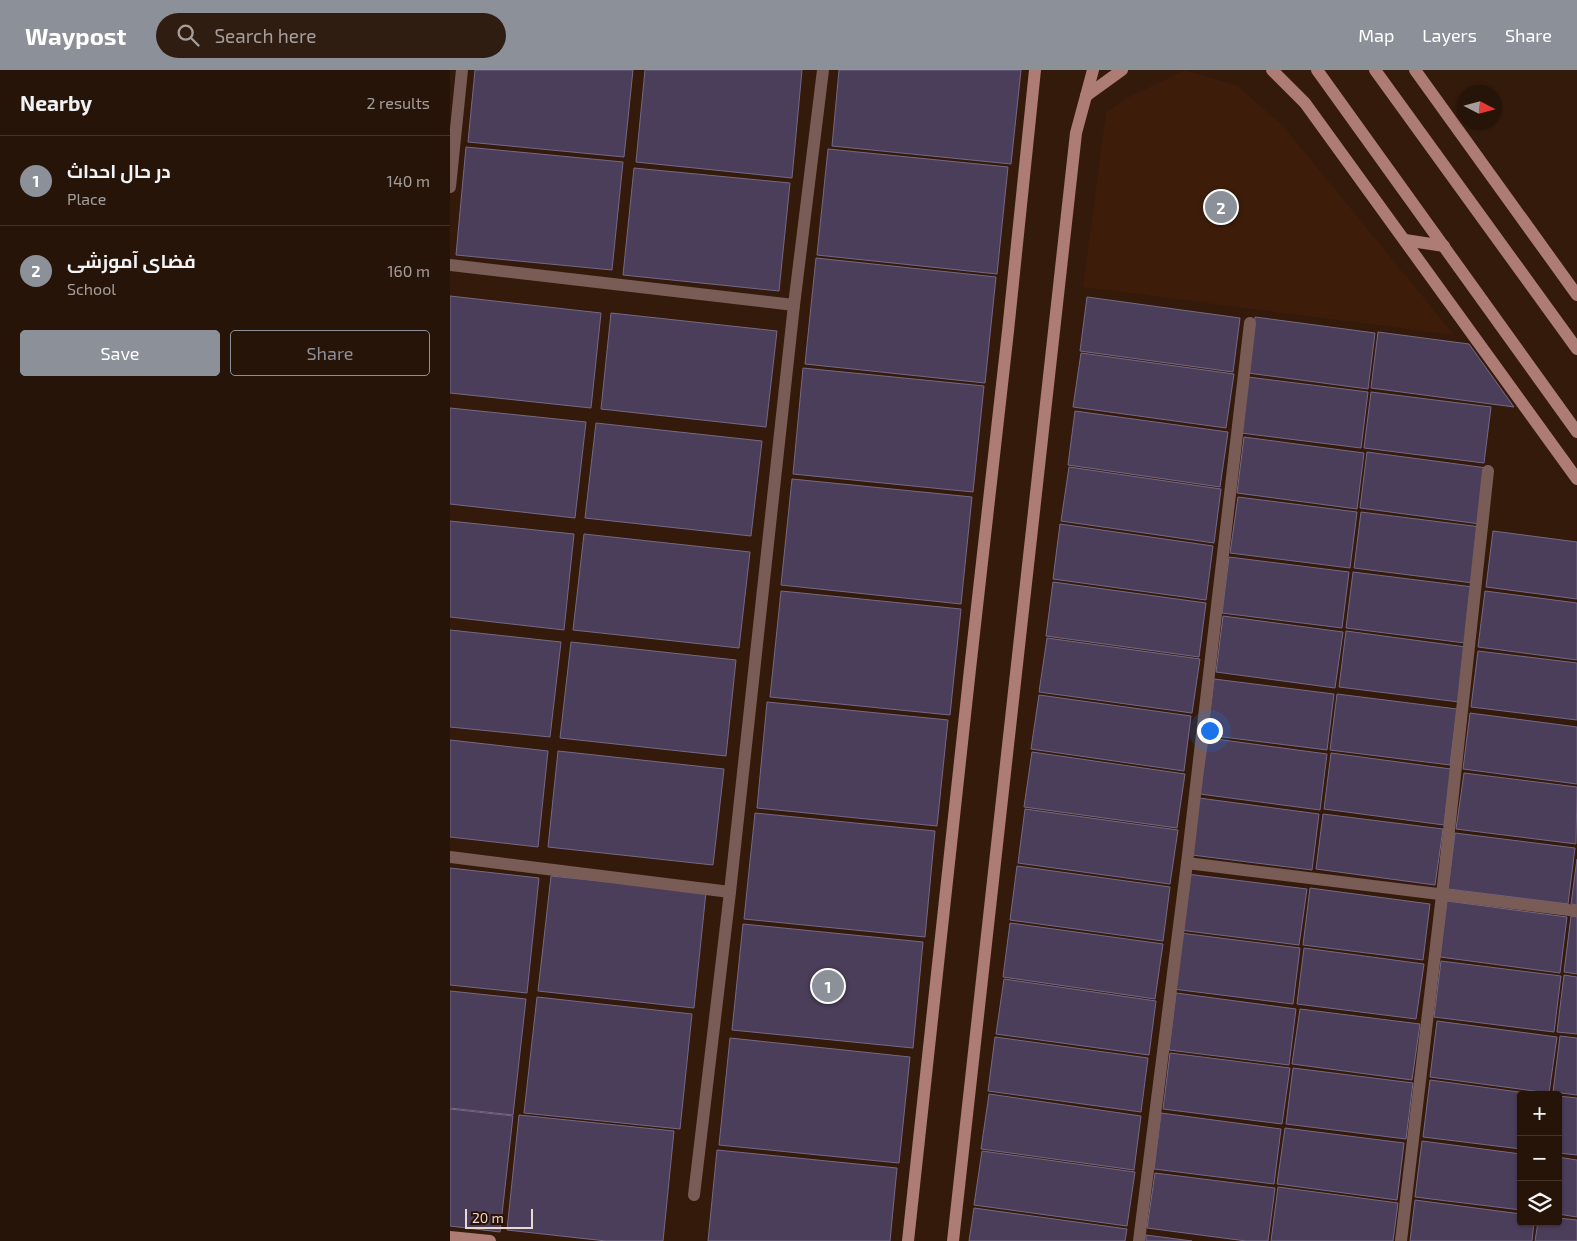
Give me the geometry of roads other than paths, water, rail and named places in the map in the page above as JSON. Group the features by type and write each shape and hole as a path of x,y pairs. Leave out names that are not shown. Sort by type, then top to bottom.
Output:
{"street":[{"path":"450,187 462,70"},
{"path":"694,1195 730,892 794,305 822,70"},
{"path":"908,1241 1036,70"},
{"path":"953,1241 1076,134 1092,70"},
{"path":"1086,96 1122,70"},
{"path":"1272,70 1305,102 1577,479"},
{"path":"1317,70 1577,432"},
{"path":"1375,70 1577,349"},
{"path":"1415,70 1577,295"},
{"path":"1405,240 1444,246"},
{"path":"450,264 794,305"},
{"path":"1139,1241 1187,864 1250,323"},
{"path":"1401,1241 1442,895 1488,472"},
{"path":"450,857 730,892"},
{"path":"1187,864 1577,910"},
{"path":"450,1237 490,1241"}],"place":[{"name":"فضای آموزشی","path":"1221,207"},
{"name":"در حال احداث","path":"828,986"}]}
